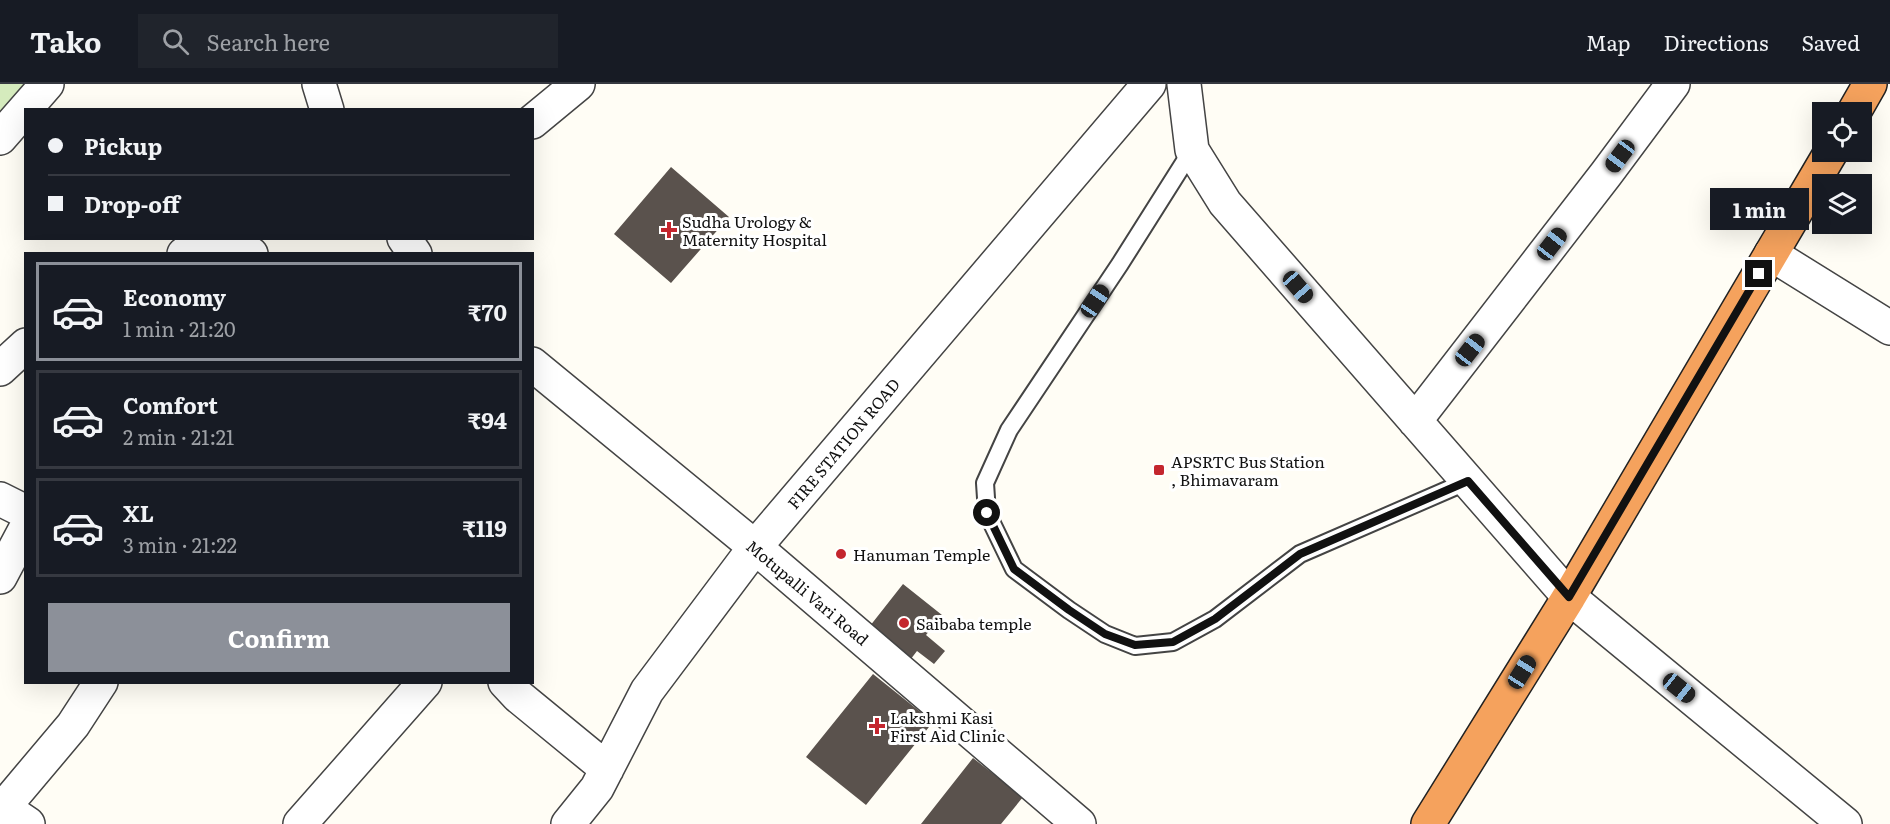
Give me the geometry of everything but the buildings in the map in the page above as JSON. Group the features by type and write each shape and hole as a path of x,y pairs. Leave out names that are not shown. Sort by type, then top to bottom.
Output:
{"highway":[{"path":"1860,102 1870,84"},
{"path":"1428,824 1569,597 1825,162"}],"street":[{"path":"26,108 47,84"},
{"path":"319,84 326,108"},
{"path":"534,120 578,84"},
{"name":"FIRE STATION ROAD","path":"568,824 597,788 647,691 755,547 1149,84"},
{"path":"1184,84 1192,150 1224,203 1569,597 1845,824"},
{"path":"1415,421 1673,84"},
{"path":"0,138 24,110"},
{"path":"189,252 206,245 243,249 248,252"},
{"path":"1771,254 1890,328"},
{"path":"0,369 24,347"},
{"name":"Motupalli Vari Road","path":"534,366 755,547 1079,824"},
{"path":"0,499 24,511"},
{"path":"0,577 24,532"},
{"path":"11,812 100,684"},
{"path":"300,824 423,684"},
{"path":"507,684 518,696 607,769"}],"lane":[{"path":"1192,150 1120,264 1008,430 985,483 987,513 1014,569 1105,634 1135,645 1173,642 1215,619 1300,554 1468,481"}],"green space":[{"path":"0,84 54,84 34,108 24,108 24,121 0,150"}],"place":[{"name":"Sudha Urology & Maternity Hospital","path":"669,230"},
{"name":"APSRTC Bus Station , Bhimavaram","path":"1159,470"},
{"name":"Hanuman Temple","path":"841,554"},
{"name":"Saibaba temple","path":"904,623"},
{"name":"Lakshmi Kasi First Aid Clinic","path":"877,726"}],"route":[{"path":"987,513 1014,569 1105,634 1135,645 1173,642 1215,619 1300,554 1468,481 1569,597 1759,274"}]}
